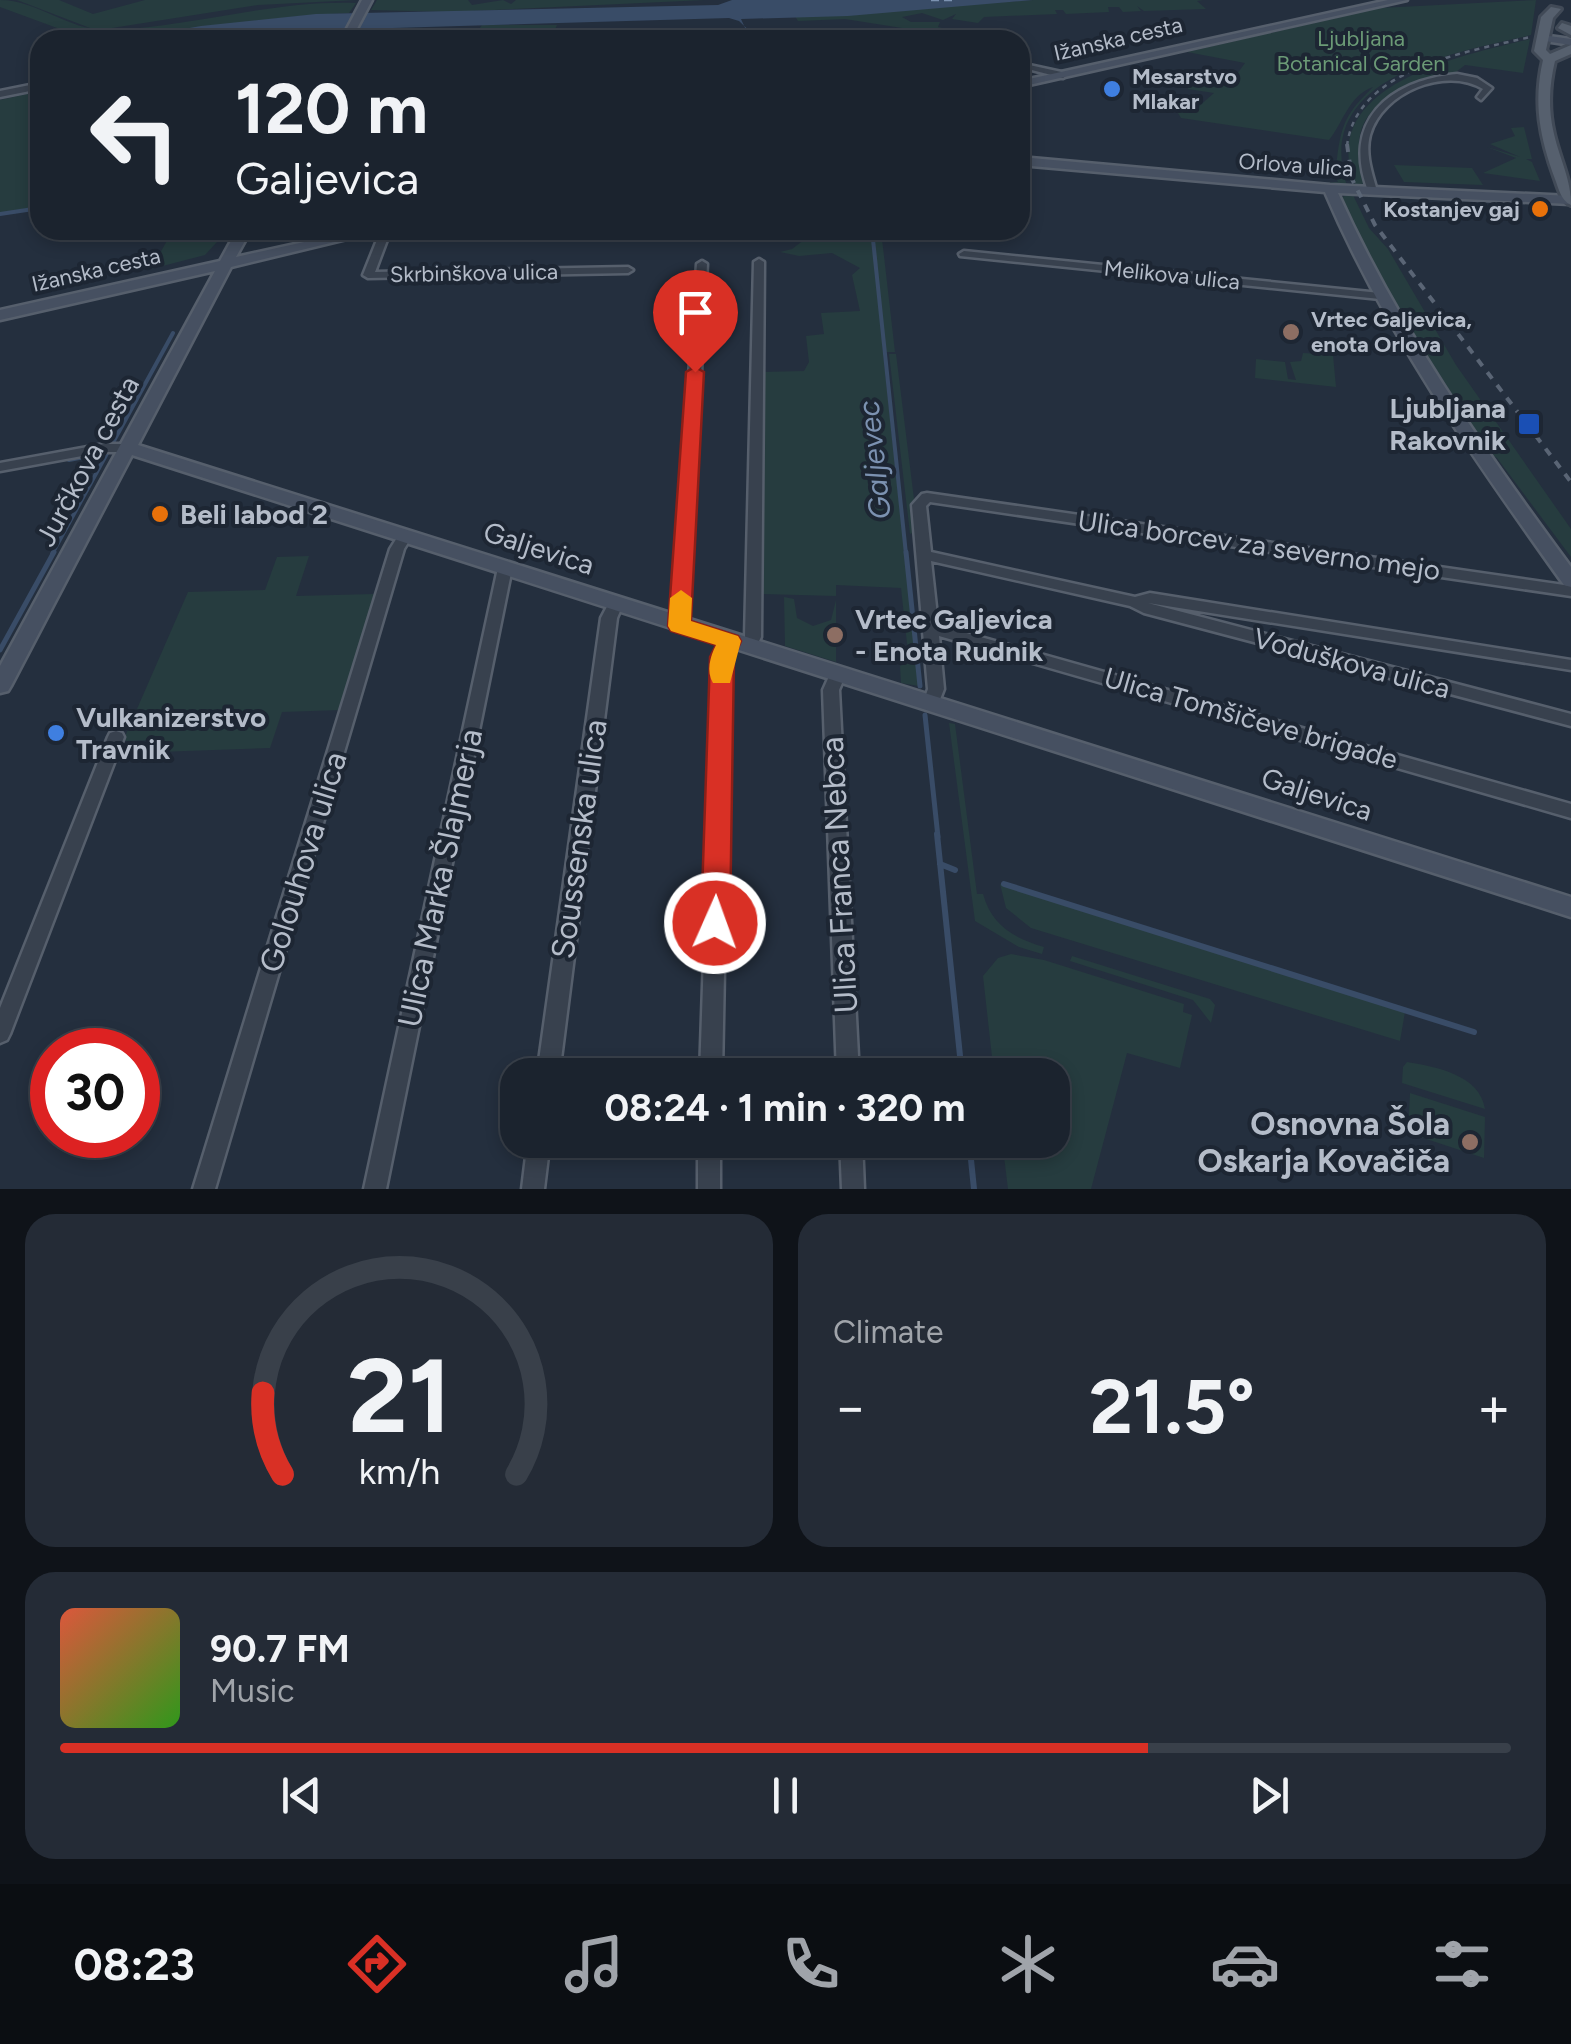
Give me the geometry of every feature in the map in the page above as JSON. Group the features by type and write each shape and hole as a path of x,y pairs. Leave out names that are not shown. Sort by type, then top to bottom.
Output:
{"main road":[{"path":"1554,4 1546,17 1540,51 1563,43"},
{"path":"1554,4 1563,43 1542,86 1544,121 1548,147 1571,200"}],"street":[{"name":"Ižanska cesta","path":"1030,82 1402,0"},
{"path":"351,30 365,3"},
{"path":"1542,38 1563,43"},
{"path":"1030,67 1063,75"},
{"path":"1372,190 1364,164 1364,147 1368,130 1386,102 1450,77 1484,83 1488,88 1481,97"},
{"path":"0,94 30,88"},
{"name":"Orlova ulica","path":"1030,162 1330,189 1571,200"},
{"path":"1330,189 1380,296 1441,401 1571,581"},
{"name":"Jurčkova cesta","path":"0,686 116,448 239,240"},
{"name":"Ižanska cesta","path":"0,315 333,240"},
{"name":"Skrbinškova ulica","path":"382,240 368,275 628,270"},
{"name":"Melikova ulica","path":"964,254 1380,296"},
{"path":"711,1058 722,657 753,637 759,262"},
{"path":"679,626 702,264"},
{"path":"0,466 116,448"},
{"name":"Galjevica","path":"116,448 405,536 1571,907"},
{"name":"Ulica borcev za severno mejo","path":"922,554 920,501 932,496 1571,591"},
{"name":"Golouhova ulica","path":"204,1189 397,548 405,536"},
{"path":"922,554 936,689 930,703"},
{"name":"Voduškova ulica","path":"922,554 1135,602 1148,610 1571,720"},
{"name":"Ulica Marka Šlajmerja","path":"374,1189 506,568"},
{"name":"Voduškova ulica","path":"1135,602 1150,598 1571,665"},
{"name":"Soussenska ulica","path":"550,1058 608,618 615,604"},
{"name":"Ulica Tomšičeve brigade","path":"930,628 1571,811"},
{"name":"Ulica Franca Nebca","path":"837,676 831,690 847,1058"},
{"path":"0,1034 116,737"},
{"path":"533,1189 537,1158"},
{"path":"709,1189 710,1158"},
{"path":"851,1158 853,1189"}],"green space":[{"path":"0,0 14,1 81,26 110,30 63,30 0,7"},
{"path":"17,0 59,0 93,14 145,0 357,0 258,5 90,28"},
{"path":"377,0 468,0 472,5 503,0 511,4 516,0 705,0 451,12 371,10"},
{"path":"1033,0 1203,0 1197,1 1206,9 1144,11 1137,6 1141,11 1123,12 1119,7 1108,7 1109,12 1066,14 1055,10 1057,14 984,17 978,23 952,19 956,14 943,20 922,13 902,17 911,22 940,22 938,27 950,30 915,30 845,19 798,21 795,16"},
{"name":"Ljubljana Botanical Garden","path":"1536,0 1531,35 1430,61 1369,94 1350,118 1341,148 1347,186 1326,183 1338,182 1334,170 1344,126 1373,87 1352,103 1329,140 1181,118 1173,105 1197,108 1214,93 1188,89 1191,78 1212,81 1218,72 1237,74 1245,63 1187,52 1380,8"},
{"path":"356,3 349,13 186,30 110,30 294,6"},
{"path":"482,25 557,25 555,30 478,30"},
{"path":"1530,39 1523,73 1465,65 1372,111 1362,127 1359,150 1364,183 1356,186 1348,151 1356,122 1375,99 1402,80 1435,66"},
{"path":"30,93 30,208 0,213 0,100"},
{"path":"1524,127 1532,159 1526,159 1532,162 1540,181 1483,173 1516,158 1487,147 1520,157 1490,144 1515,136 1511,128"},
{"path":"1394,165 1472,168 1483,185 1404,182"},
{"path":"1352,193 1369,228 1388,249 1456,365 1571,529 1571,557 1497,458 1485,450 1505,447 1482,446 1483,440 1452,405 1456,400 1423,350 1414,346 1340,198"},
{"path":"167,240 219,240 205,255 151,269"},
{"path":"804,240 872,240 883,335 874,240 882,240 895,352 886,352 883,339 882,343 919,686 901,683 900,666 909,662 901,588 836,585 836,596 761,594 762,372 804,371 809,362 806,336 824,334 821,313 860,311 852,275 860,268 832,253 799,256 780,252"},
{"path":"1303,353 1333,355 1336,387 1255,378 1256,359 1285,362 1288,379 1296,380 1290,362 1301,361"},
{"path":"889,354 896,354 918,531 910,534"},
{"path":"309,556 296,596 374,594 341,710 282,712 270,748 158,752 162,740 123,741 188,592 265,590 277,557"},
{"path":"784,597 794,599 797,618 813,626 831,620 836,600 836,662 785,646"},
{"path":"949,723 955,724 977,894 983,894 992,915 1006,929 1044,947 1042,954 1019,947 975,921"},
{"path":"1000,884 1405,1012 1400,1041 1031,928 1006,908"},
{"path":"1011,954 1044,960 1184,1004 1183,1012 1192,1015 1180,1068 1127,1053 1091,1189 1008,1189 1004,1158 1070,1158 1070,1058 992,1058 983,976 998,958"},
{"path":"1072,956 1210,999 1215,1005 1211,1023 1193,1000 1070,961"},
{"path":"1407,1062 1444,1070 1466,1081 1475,1088 1485,1109 1402,1083"},
{"path":"1410,1093 1485,1117 1484,1158 1408,1133"}],"water":[{"path":"732,0 1033,0 848,16 741,19 744,26 729,18 366,30 178,30 316,14 718,5"}],"waterway":[{"path":"0,214 30,210"},
{"name":"Galjevec","path":"873,240 906,554"},
{"path":"52,554 173,333"},
{"path":"69,460 105,453"},
{"path":"0,650 54,552"},
{"name":"Galjevec","path":"906,552 920,686"},
{"name":"Galjevec","path":"925,715 938,837"},
{"name":"Galjevec","path":"937,834 940,864"},
{"path":"940,864 955,870"},
{"name":"Galjevec","path":"940,864 960,1058"},
{"path":"1004,884 1474,1032"},
{"name":"Galjevec","path":"971,1158 974,1189"}],"ferry route":[{"path":"931,0 953,0"}],"railway":[{"path":"1347,145 1355,120 1371,98 1393,81 1447,58 1530,37"},
{"path":"1347,145 1352,179 1375,225 1571,482"}],"slow traffic":[{"path":"681,598 679,626 729,641 722,657 722,677"}],"place":[{"name":"Mesarstvo Mlakar","path":"1112,89"},
{"name":"Kostanjev gaj","path":"1540,209"},
{"name":"Vrtec Galjevica, enota Orlova","path":"1291,332"},
{"name":"Ljubljana Rakovnik","path":"1529,424"},
{"name":"Beli labod 2","path":"160,514"},
{"name":"Vrtec Galjevica - Enota Rudnik","path":"835,635"},
{"name":"Vulkanizerstvo Travnik","path":"56,733"},
{"name":"Osnovna Šola Oskarja Kovačiča","path":"1470,1142"}],"route":[{"path":"695,372 679,626 729,641 722,657 715,923"}]}
